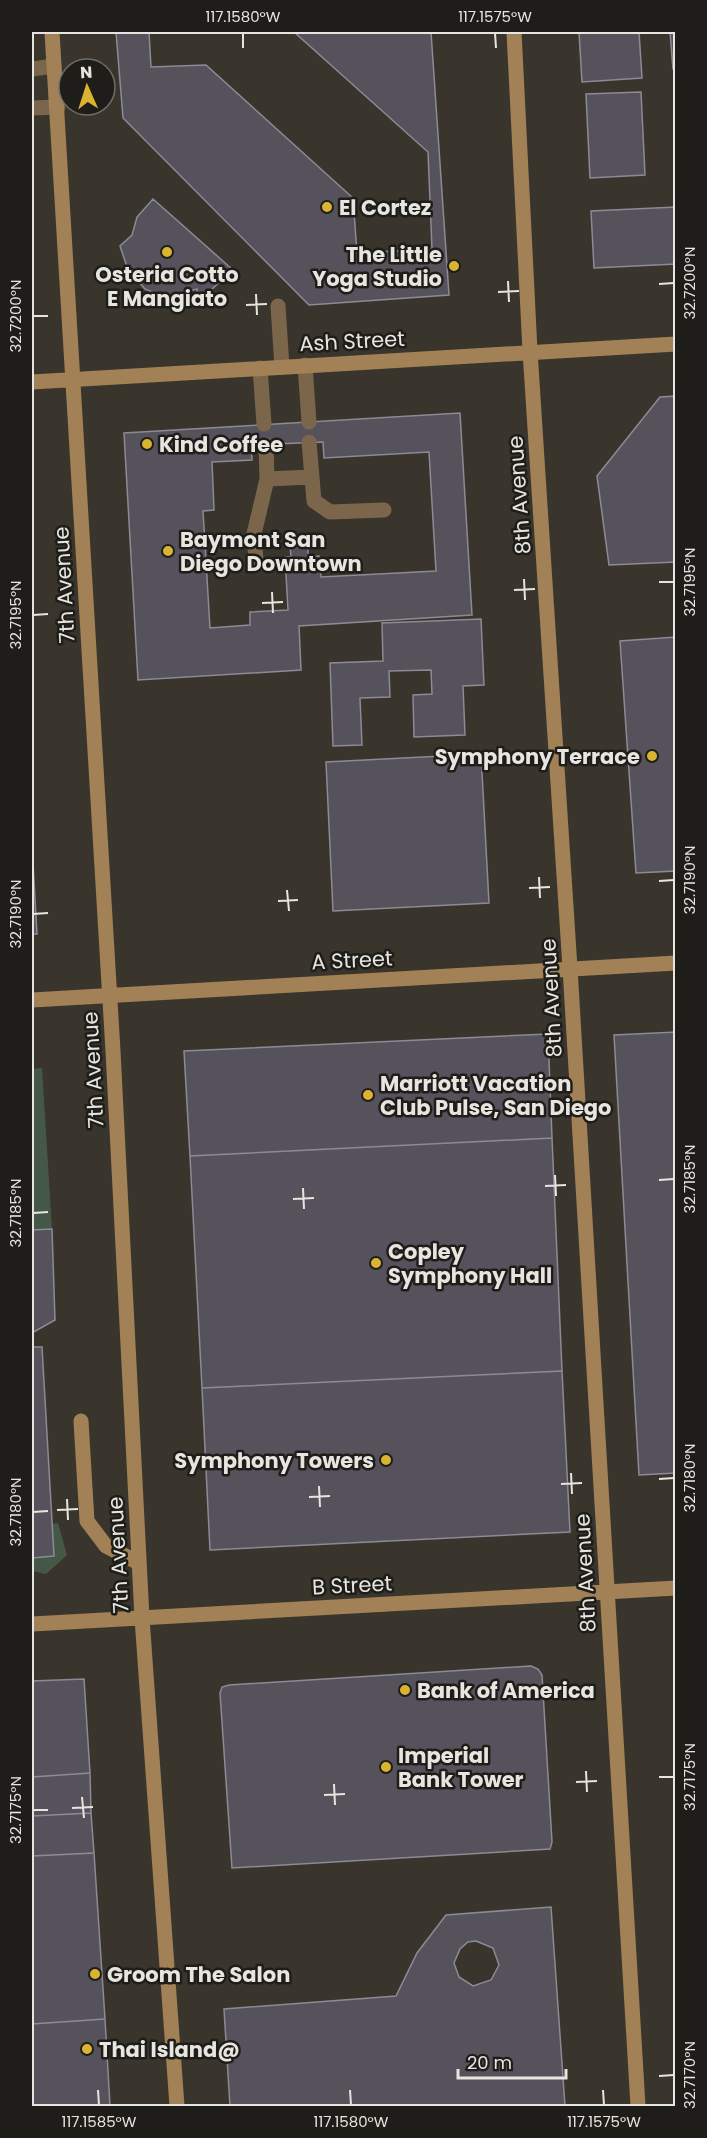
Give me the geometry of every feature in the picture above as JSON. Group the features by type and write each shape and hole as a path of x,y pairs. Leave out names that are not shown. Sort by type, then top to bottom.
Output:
{"street":[{"name":"7th Avenue","path":"52,32 57,97"},
{"name":"8th Avenue","path":"514,32 530,351 570,968 638,2106"},
{"name":"7th Avenue","path":"59,117 110,995 142,1618 177,2106"},
{"name":"Ash Street","path":"32,382 675,344"},
{"name":"A Street","path":"32,1000 675,963"},
{"path":"81,1420 87,1521 106,1546 139,1563"},
{"name":"B Street","path":"32,1624 675,1588"}],"lane":[{"path":"32,69 54,66"},
{"path":"32,108 57,107"},
{"path":"278,306 282,367"},
{"path":"305,365 309,422"},
{"path":"260,368 264,424"},
{"path":"309,442 314,501 330,512 384,510"},
{"path":"256,561 254,534 267,479 266,445"},
{"path":"267,479 311,477"}],"green space":[{"path":"42,1068 52,1229 32,1230 32,1069"},
{"path":"58,1523 67,1555 46,1574 32,1571 32,1558 54,1556 52,1524"}],"building":[{"name":"El Cortez","path":"116,32 431,32 449,295 309,305 123,118"},
{"path":"149,32 294,32 428,152 432,249 357,253 353,198 206,65 151,67"},
{"path":"579,32 639,32 642,78 582,82"},
{"path":"670,32 676,32 676,69 673,69"},
{"path":"641,92 645,175 590,178 586,94"},
{"name":"Osteria Cotto E Mangiato","path":"153,199 233,270 212,289 197,296 197,289 190,291 182,300 171,300 145,289 128,270 120,246 132,235 137,217"},
{"path":"676,207 676,264 594,268 591,211"},
{"path":"676,396 676,562 609,565 597,476 660,397"},
{"name":"Baymont San Diego Downtown","path":"460,413 472,615 299,626 301,670 138,680 124,433","holes":["323,442 324,458 429,452 436,571 321,577 319,556 308,557 308,545 290,546 291,557 285,557 288,610 250,612 250,625 210,628 203,511 214,510 212,462 252,460 251,445"]},
{"path":"481,619 484,685 463,686 465,735 414,737 413,695 432,694 431,670 389,671 390,697 360,698 362,745 333,746 330,663 383,661 382,623"},
{"name":"Symphony Terrace","path":"676,637 676,871 636,873 620,641"},
{"path":"481,754 489,903 333,911 326,762"},
{"path":"32,846 37,934 32,934"},
{"path":"676,1032 676,1473 639,1475 614,1035"},
{"name":"Marriott Vacation Club Pulse, San Diego","path":"548,1034 552,1138 190,1156 184,1051"},
{"name":"Copley Symphony Hall","path":"552,1138 562,1371 202,1388 190,1156"},
{"path":"52,1229 55,1320 32,1333 32,1230"},
{"path":"32,1347 42,1347 54,1556 32,1558"},
{"name":"Symphony Towers","path":"562,1371 570,1532 210,1550 202,1388"},
{"name":"Imperial Bank Tower","path":"531,1666 538,1669 542,1675 552,1842 550,1849 232,1868 220,1693 222,1687"},
{"path":"84,1679 90,1773 32,1777 32,1681"},
{"path":"90,1773 91,1813 32,1816 32,1777"},
{"path":"91,1813 94,1853 32,1856 32,1816"},
{"path":"94,1853 105,2019 32,2024 32,1856"},
{"path":"551,1907 565,2106 230,2106 224,2009 396,1996 417,1953 446,1915","holes":["476,1941 493,1948 499,1965 491,1980 473,1986 459,1977 454,1963 460,1949 468,1942"]},
{"path":"105,2019 110,2106 32,2106 32,2024"}],"place":[{"name":"El Cortez","path":"327,207"},
{"name":"Osteria Cotto E Mangiato","path":"167,252"},
{"name":"The Little Yoga Studio","path":"454,266"},
{"name":"Kind Coffee","path":"147,444"},
{"name":"Baymont San Diego Downtown","path":"168,551"},
{"name":"Symphony Terrace","path":"652,756"},
{"name":"Marriott Vacation Club Pulse, San Diego","path":"368,1095"},
{"name":"Copley Symphony Hall","path":"376,1263"},
{"name":"Symphony Towers","path":"386,1460"},
{"name":"Bank of America","path":"405,1690"},
{"name":"Imperial Bank Tower","path":"386,1767"},
{"name":"Groom The Salon","path":"95,1974"},
{"name":"Thai Island@","path":"87,2049"}]}
